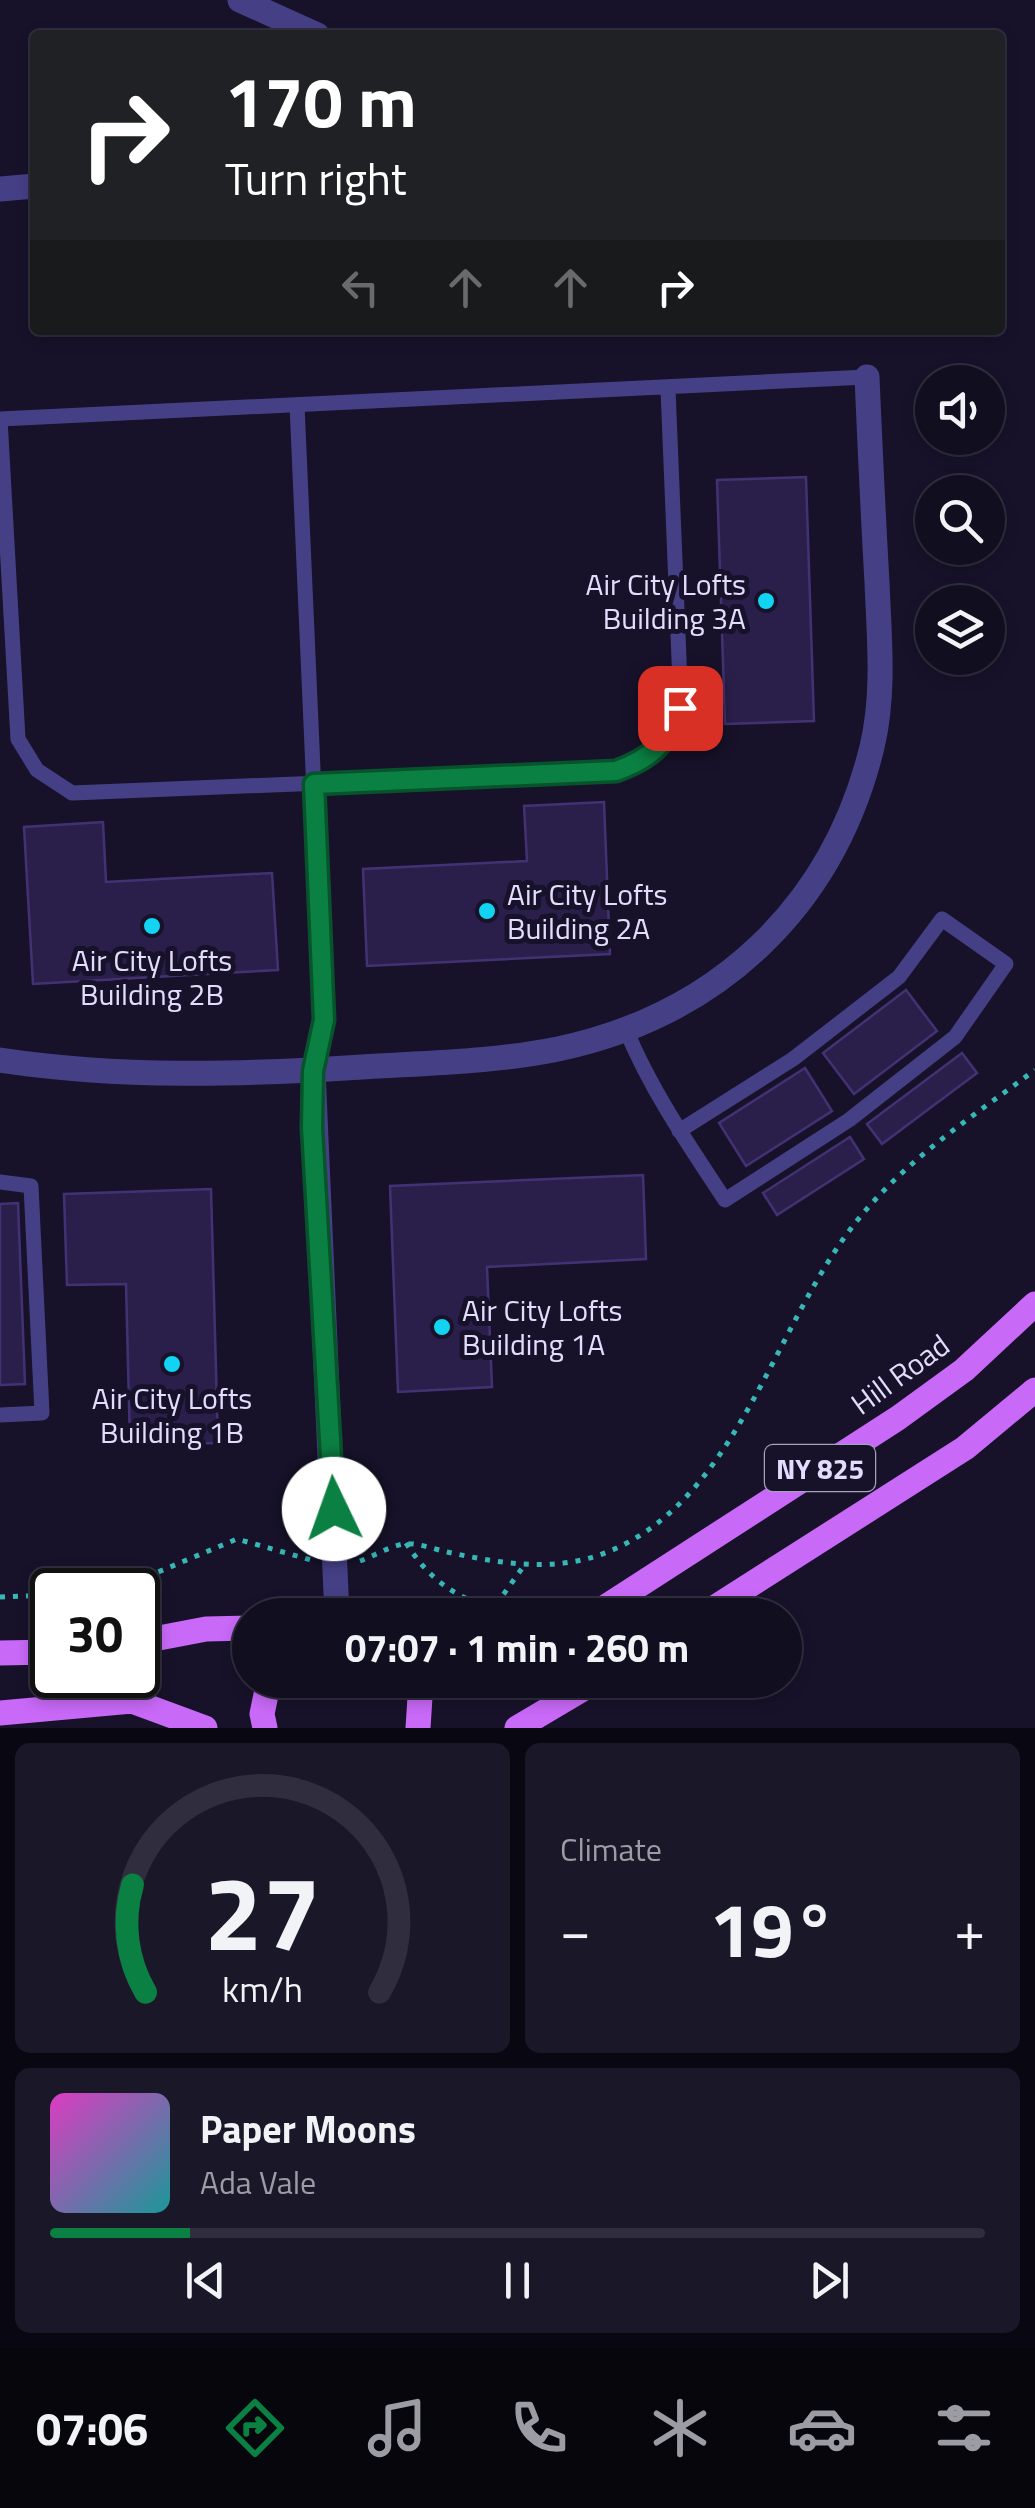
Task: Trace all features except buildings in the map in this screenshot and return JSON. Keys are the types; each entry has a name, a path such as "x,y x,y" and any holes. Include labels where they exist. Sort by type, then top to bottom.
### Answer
{"main road":[{"name":"Hill Road","path":"618,1598 898,1418 964,1370 1035,1304"},
{"name":"NY 825","path":"730,1598 965,1448 1035,1390"},
{"path":"160,1638 232,1628"},
{"path":"0,1653 30,1652"},
{"path":"266,1698 262,1714 266,1728"},
{"path":"418,1728 420,1698"},
{"path":"517,1728 568,1698"},
{"path":"0,1713 132,1701 205,1728"}],"street":[{"path":"240,0 307,30"},
{"path":"0,189 30,186"},
{"path":"0,1060 110,1071 313,1071 558,1049 626,1030 692,1000 762,948 810,888 854,807 873,744 881,672 867,378"},
{"path":"313,1071 337,1598"}],"lane":[{"path":"668,388 680,708 668,739 647,760 616,771 72,793 37,770 18,739 0,419 867,378"},
{"path":"297,406 324,1020 313,1071"},
{"path":"626,1030 650,1086 679,1130 726,1200 849,1120 956,1036 1006,964 942,919 899,977 793,1060 679,1130"},
{"path":"0,1182 31,1186 42,1413 0,1415"}],"path":[{"path":"160,1571 237,1539 336,1567 406,1543 523,1567 557,1566 622,1546 685,1501 711,1468 823,1268 855,1223 925,1152 1035,1070"},
{"path":"406,1543 440,1584 459,1598 493,1609 523,1567"},
{"path":"0,1597 30,1596"}],"place":[{"name":"Air City Lofts Building 3A","path":"766,601"},
{"name":"Air City Lofts Building 2A","path":"487,911"},
{"name":"Air City Lofts Building 2B","path":"152,926"},
{"name":"Air City Lofts Building 1A","path":"442,1327"},
{"name":"Air City Lofts Building 1B","path":"172,1364"}],"route":[{"path":"334,1509 312,1128 313,1071 324,1020 314,784 616,771 647,760 668,739 680,708"}]}
